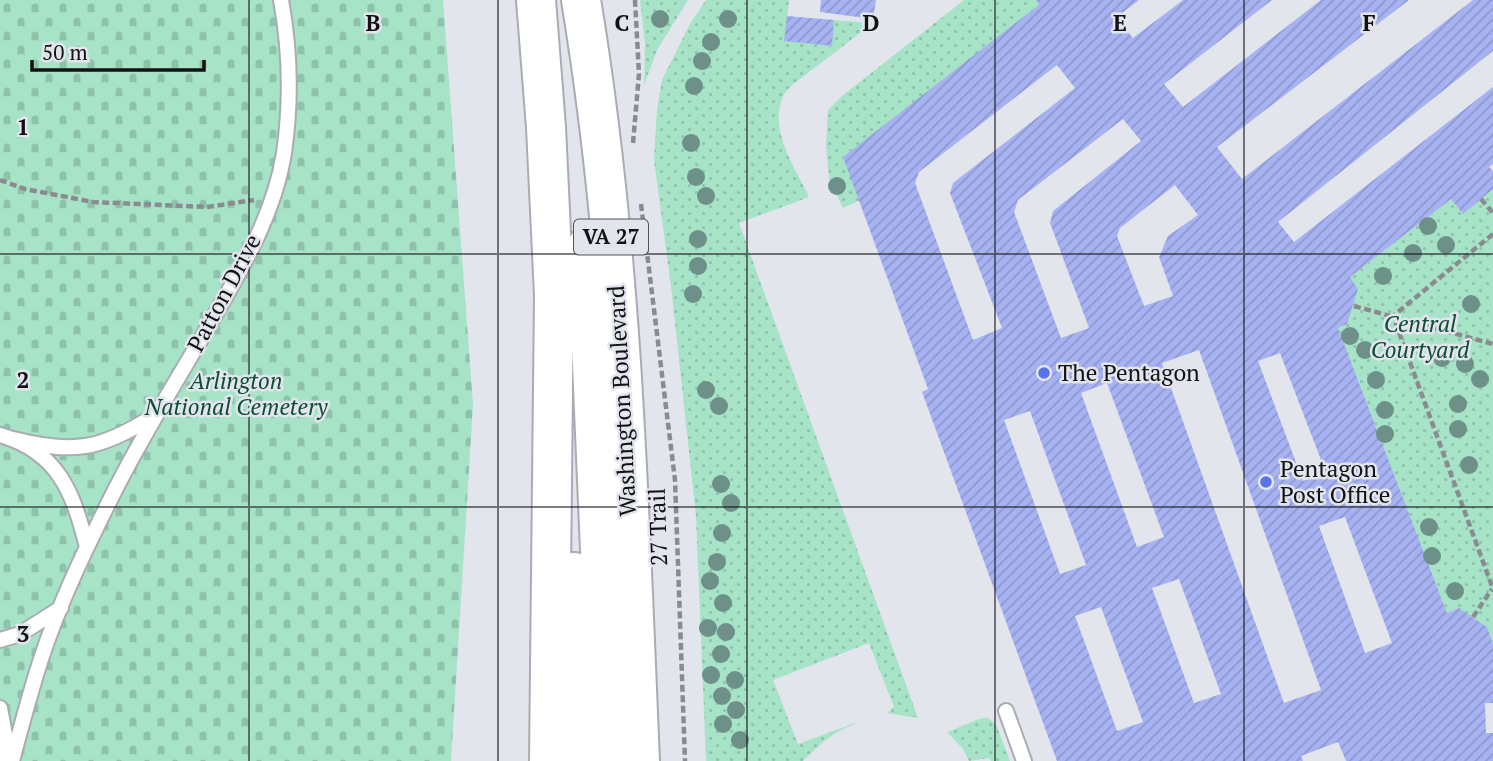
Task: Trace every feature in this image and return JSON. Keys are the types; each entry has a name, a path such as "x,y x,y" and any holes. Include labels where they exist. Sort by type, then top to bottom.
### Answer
{"highway":[{"name":"VA 27","path":"536,0 547,141 554,295 549,761"},
{"path":"572,0 573,67 584,188 595,390 609,761"},
{"name":"Washington Boulevard","path":"581,0 592,63 619,314 641,751"},
{"path":"554,295 570,427 581,761"}],"lane":[{"name":"Patton Drive","path":"12,761 42,657 110,498 231,288 250,251 272,197 283,155 288,112 281,0"},
{"path":"7,437 56,448 97,444 122,436 156,415"},
{"path":"7,437 32,448 62,477 72,494 88,547"},
{"path":"0,640 20,634 61,608"},
{"path":"0,708 6,740 6,761"},
{"path":"1006,711 1024,761"}],"path":[{"path":"635,0 639,74 633,143 635,157"},
{"path":"0,180 26,189 93,202 207,207 272,197"},
{"name":"27 Trail","path":"640,197 674,480 685,761"},
{"path":"1481,198 1493,213"},
{"path":"1392,316 1493,234"},
{"path":"1354,306 1493,344"},
{"path":"1392,316 1493,589 1473,617"}],"green space":[{"name":"Arlington National Cemetery","path":"0,0 443,0 473,405 451,761 0,761"},
{"path":"640,0 688,0 657,50 644,85 645,44"},
{"path":"706,0 789,0 785,41 831,46 834,20 873,23 791,86 783,97 779,111 781,137 809,197 739,223 918,718 887,713 894,707 869,643 773,680 798,744 863,720 830,737 803,761 706,761 696,516 671,286 654,160 662,80 690,24"},
{"path":"964,0 1036,0 1040,4 860,200 843,208 829,179 826,145 828,110"},
{"name":"Central Courtyard","path":"1493,189 1492,644 1487,627 1459,608 1447,613 1338,328 1347,324 1358,289 1350,277 1451,199 1463,213"},
{"path":"988,718 996,724 1010,761 991,761 989,758 969,761 963,749 947,732"}],"building":[{"path":"821,0 876,0 873,19 820,12"},
{"name":"The Pentagon","path":"1036,0 1139,0 1116,18 1133,38 1183,0 1272,0 1164,84 1183,107 1321,0 1409,0 1217,147 1242,179 1473,0 1493,0 1493,51 1278,222 1294,242 1493,87 1493,164 1489,167 1493,171 1493,189 1463,214 1451,199 1350,277 1358,289 1347,324 1338,328 1447,613 1459,608 1487,627 1493,644 1493,703 1485,703 1486,733 1493,733 1493,761 1346,761 1338,742 1301,756 1303,761 1057,761 922,392 928,389 843,157 1040,4","holes":["1057,65 1075,88 953,183 950,193 1002,328 973,340 915,183 919,172","1123,119 1141,141 1053,211 1050,223 1089,328 1061,338 1014,212 1018,200","1175,185 1198,215 1168,236 1159,257 1173,296 1144,306 1117,236 1120,228","1199,350 1321,690 1284,703 1162,363","1280,353 1326,473 1303,481 1258,361","1107,383 1164,537 1137,547 1081,393","1030,411 1086,565 1060,574 1004,420","1345,517 1392,643 1365,653 1319,526","1179,579 1221,694 1194,703 1152,588","1101,607 1143,722 1117,731 1075,616"]},
{"path":"787,16 834,20 832,46 784,41"}],"place":[{"name":"The Pentagon","path":"1044,373"},
{"name":"Pentagon Post Office","path":"1266,482"}]}
